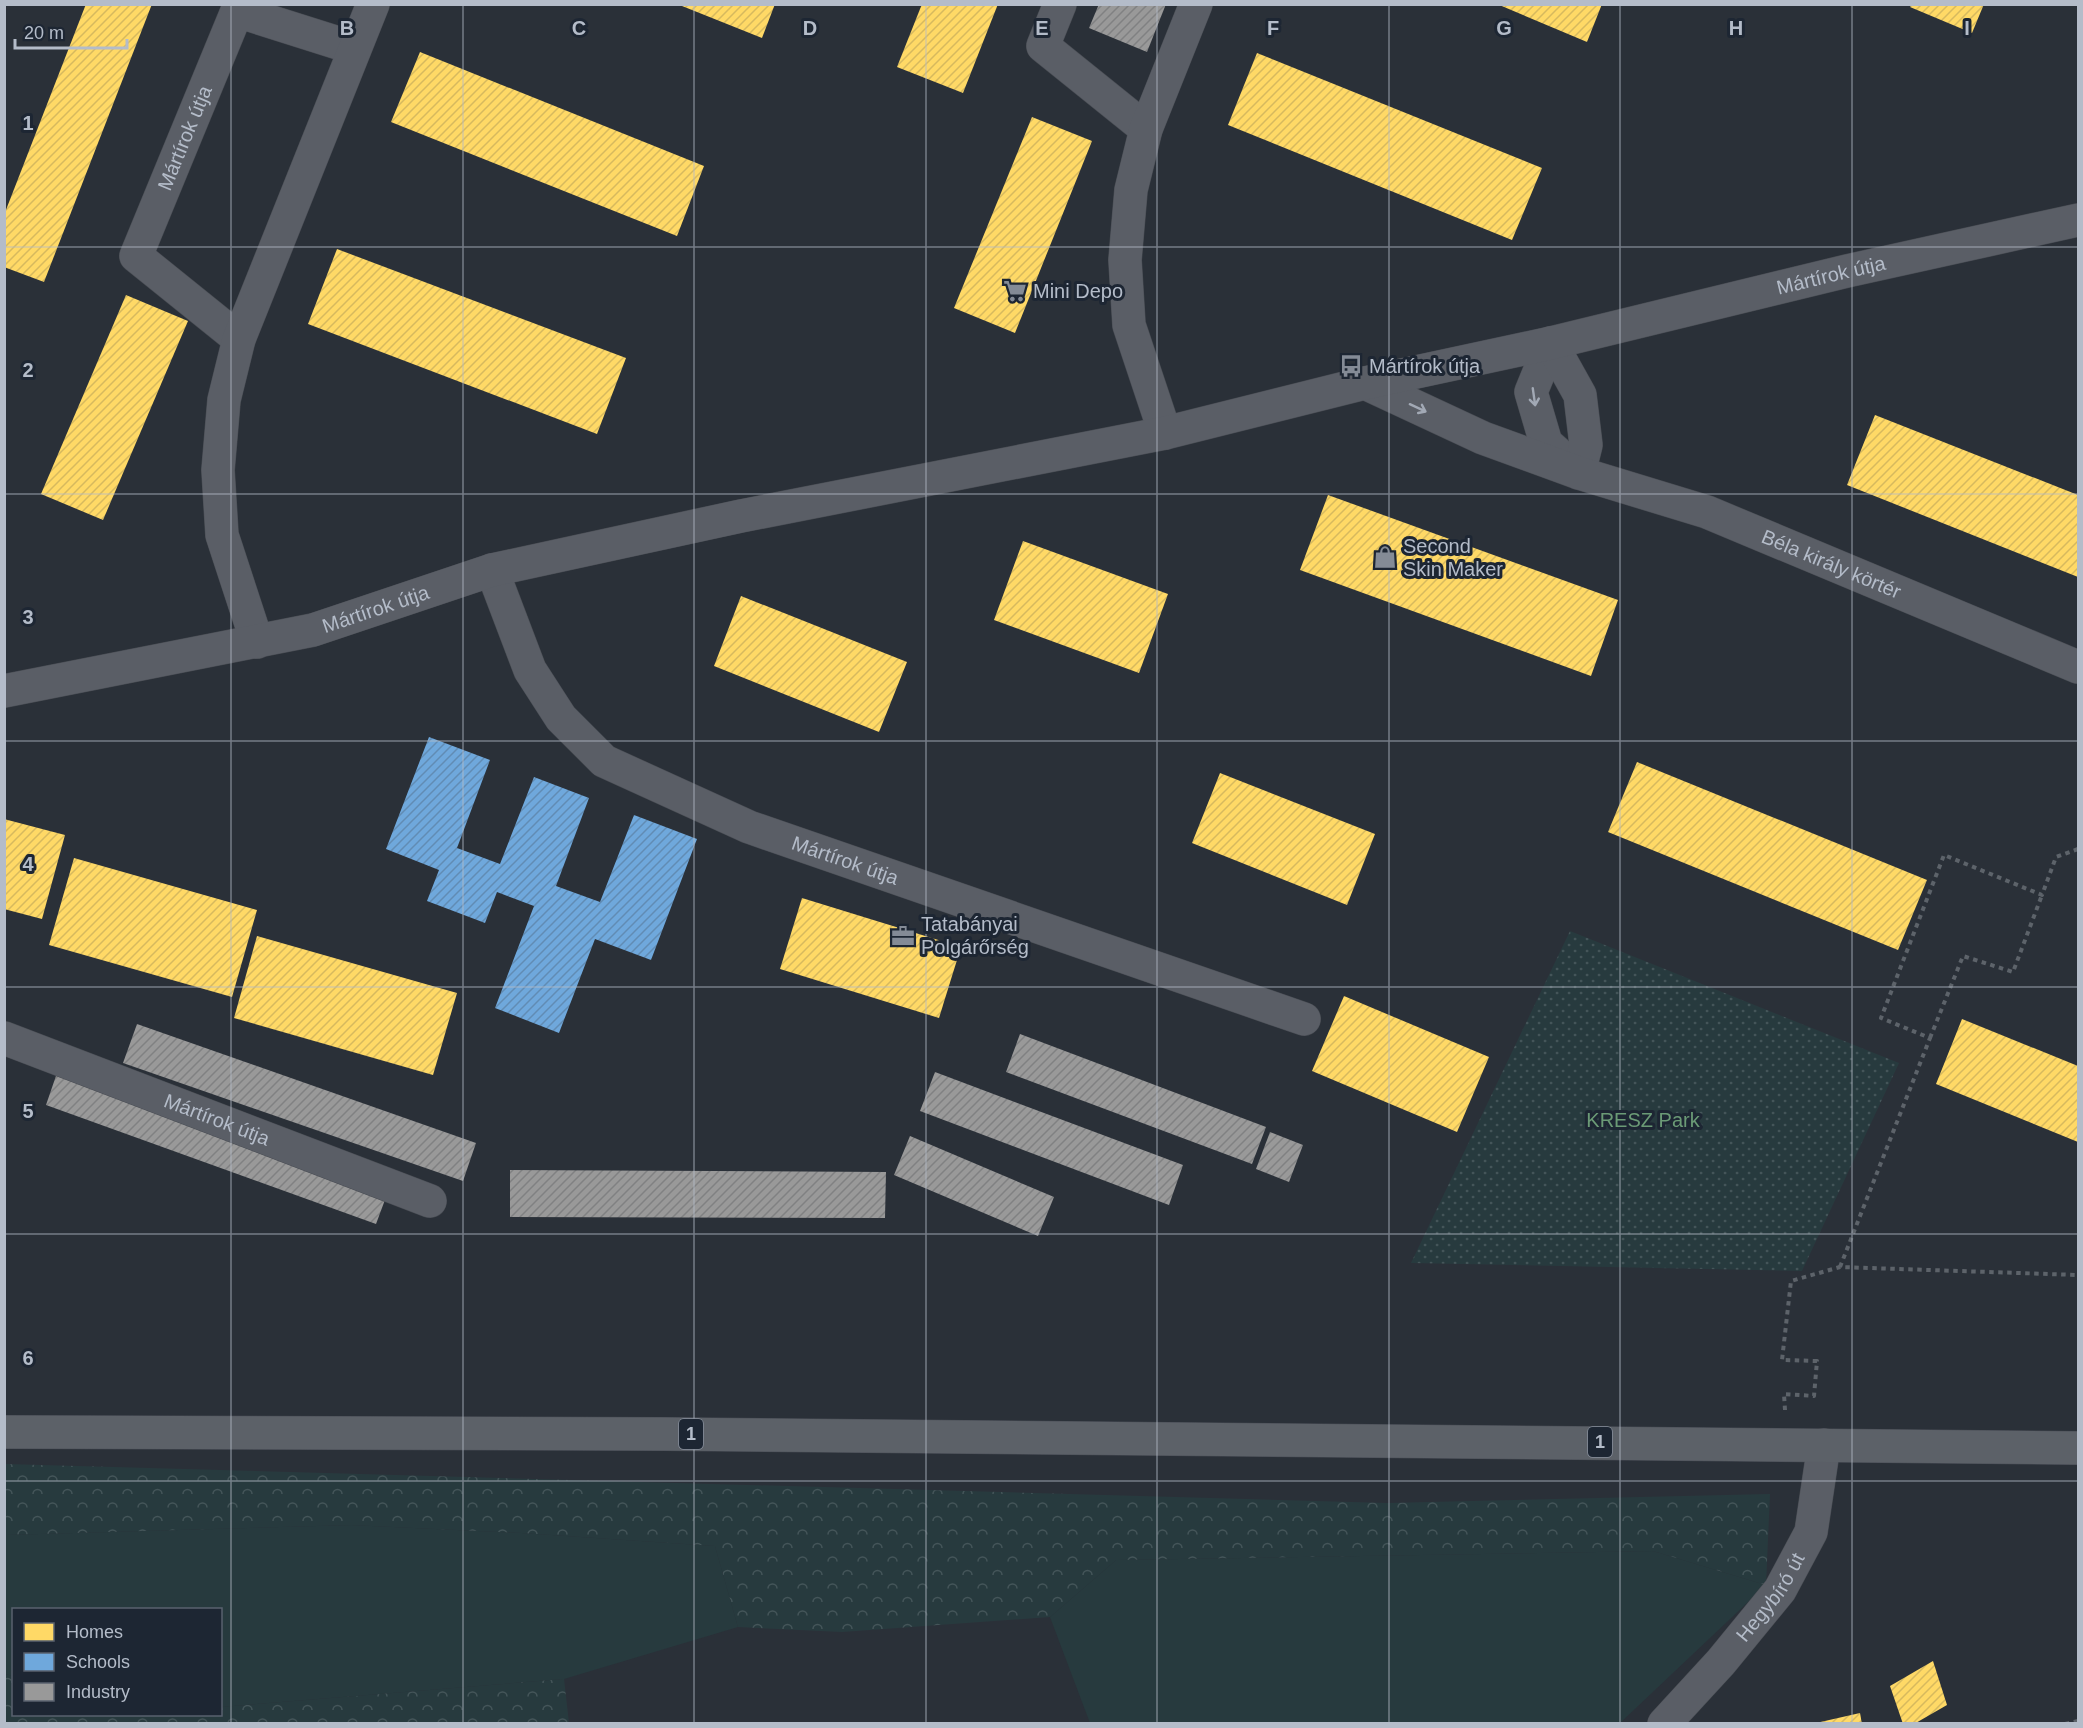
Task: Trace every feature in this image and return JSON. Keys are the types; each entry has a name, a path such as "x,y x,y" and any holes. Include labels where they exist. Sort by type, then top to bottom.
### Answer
{"main road":[{"name":"1","path":"4,1432 686,1434 2079,1448"}],"street":[{"path":"257,642 222,535 218,470 224,400 239,339 373,4"},
{"path":"1060,4 1043,46 1146,129"},
{"path":"1165,433 1129,325 1125,271 1131,190 1146,129 1196,4"},
{"name":"Mártírok útja","path":"239,339 136,256 237,11 354,48"},
{"name":"Mártírok útja","path":"4,691 312,630 492,570 741,516 1165,433 1365,383 1551,343 1859,268 2079,220"},
{"path":"1551,343 1580,395 1586,445 1579,472"},
{"name":"Béla király körtér","path":"1551,343 1531,392 1546,443 1579,472"},
{"name":"Béla király körtér","path":"1365,383 1483,438 1579,472 1707,512 2079,667"},
{"name":"Mártírok útja","path":"492,570 530,670 561,718 604,761 749,827 1304,1019"},
{"name":"Mártírok útja","path":"4,1038 429,1201"},
{"name":"Hegybíró út","path":"1664,1724 1780,1590 1811,1532 1824,1445"}],"path":[{"path":"1840,1267 1964,956 2013,972 2056,856 2079,849"},
{"path":"1930,1038 1881,1018 1944,855 2042,895"},
{"path":"1786,1444 1784,1394 1814,1396 1817,1360 1782,1360 1791,1281 1840,1267 2079,1275"},
{"path":"2065,1724 2079,1721"}],"green space":[{"name":"KRESZ Park","path":"1570,931 1899,1063 1802,1271 1411,1263"},
{"path":"5,1464 1387,1503 1770,1494 1766,1585 1653,1551 1116,1560 1050,1617 842,1632 738,1627 715,1546 522,1533 351,1525 5,1535"},
{"path":"351,1525 522,1533 715,1546 738,1627 564,1679 222,1707 222,1608 12,1608 12,1676 5,1674 4,1535"},
{"path":"1653,1551 1766,1585 1619,1724 1090,1723 1050,1617 1116,1560"},
{"path":"4,1674 12,1676 12,1716 222,1716 222,1707 564,1679 569,1723 5,1723"}],"building: Homes":[{"path":"86,4 152,4 44,282 4,267 4,215"},
{"path":"677,4 775,4 762,38"},
{"path":"922,4 998,4 963,93 897,67"},
{"path":"1497,4 1602,4 1587,42"},
{"path":"1912,4 1984,4 1972,33 1910,7"},
{"path":"420,52 704,166 677,236 391,122"},
{"path":"1257,53 1542,168 1512,240 1228,125"},
{"path":"1032,117 1092,141 1015,333 954,308"},
{"path":"337,249 626,358 597,434 308,324"},
{"path":"126,295 188,321 103,520 41,494"},
{"path":"1875,415 2078,495 2078,577 1847,485"},
{"path":"1328,495 1618,600 1591,676 1300,570"},
{"path":"1023,541 1168,594 1139,673 994,620"},
{"path":"741,596 907,662 879,732 714,666"},
{"path":"1637,762 1927,880 1898,950 1608,832"},
{"path":"1220,773 1375,834 1347,905 1192,843"},
{"path":"4,819 65,835 42,919 4,909"},
{"path":"74,858 257,910 232,997 49,945"},
{"path":"802,898 961,947 939,1018 780,969"},
{"path":"257,936 457,993 433,1075 234,1018"},
{"path":"1344,996 1489,1057 1457,1132 1312,1071"},
{"path":"1962,1019 2078,1066 2078,1142 1936,1084"},
{"path":"1933,1661 1947,1705 1914,1724 1903,1724 1890,1686"},
{"path":"1860,1713 1862,1724 1816,1724 1816,1723"}],"building: Schools":[{"path":"429,737 490,760 457,848 500,864 534,777 589,798 556,886 600,902 634,815 697,839 651,960 595,939 559,1033 495,1008 534,906 497,892 485,923 427,901 439,870 386,849"}],"building: Industry":[{"path":"1099,4 1166,4 1147,52 1089,28"},
{"path":"137,1024 476,1143 463,1181 123,1063"},
{"path":"1020,1034 1266,1127 1252,1164 1006,1072"},
{"path":"58,1070 389,1189 376,1224 46,1105"},
{"path":"935,1072 1183,1165 1169,1205 920,1111"},
{"path":"1270,1132 1303,1145 1289,1182 1256,1169"},
{"path":"910,1136 1054,1197 1038,1236 894,1175"},
{"path":"510,1170 886,1172 885,1218 510,1217"}],"place":[{"name":"Mini Depo","path":"1015,291"},
{"name":"Mártírok útja","path":"1351,366"},
{"name":"Second Skin Maker","path":"1385,557"},
{"name":"Tatabányai Polgárőrség","path":"903,936"}]}
